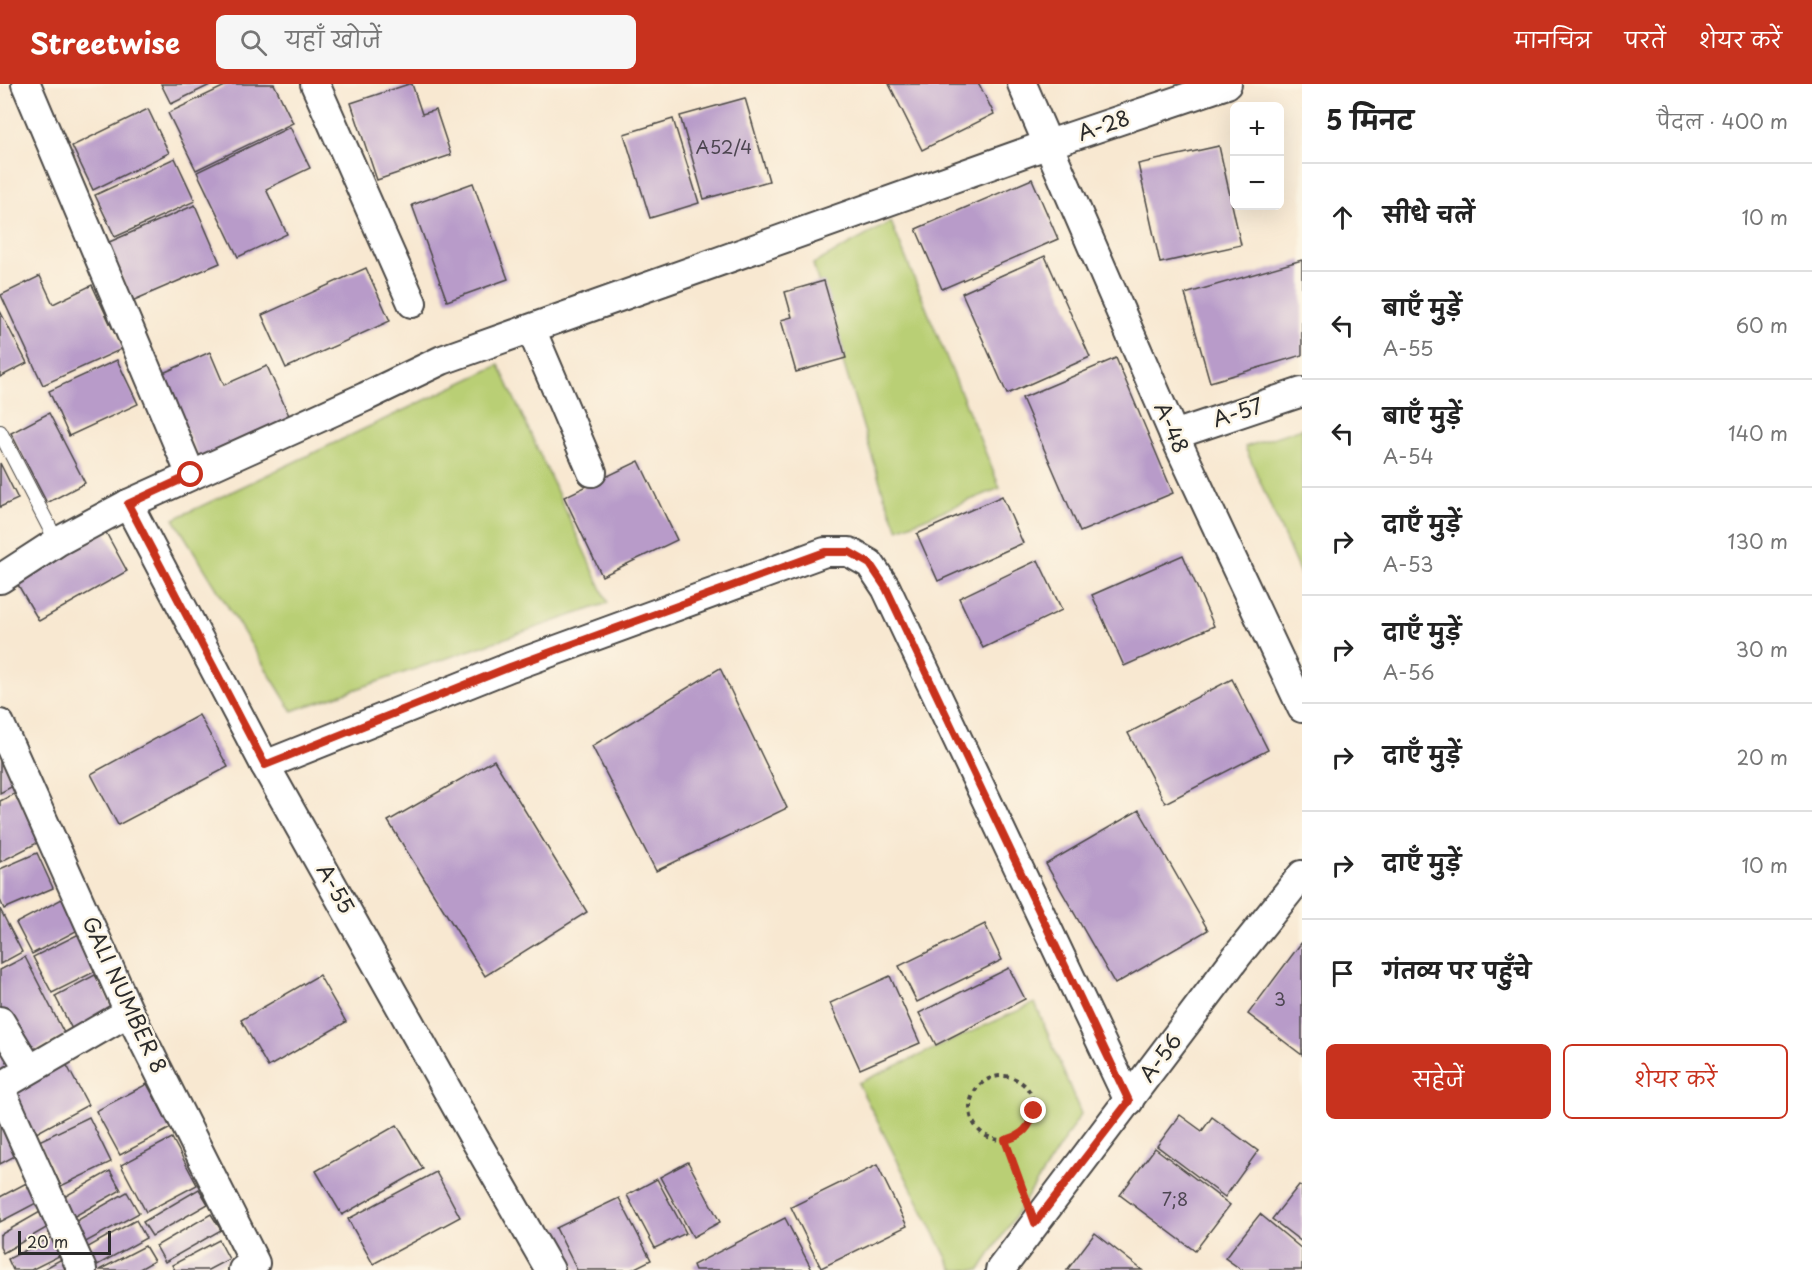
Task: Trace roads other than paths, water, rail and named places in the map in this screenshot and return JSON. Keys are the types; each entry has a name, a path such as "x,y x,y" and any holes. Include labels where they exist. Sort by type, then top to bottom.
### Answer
{"street":[{"path":"26,84 191,475"},
{"path":"315,84 412,303"},
{"name":"A-48","path":"1022,84 1174,435 1302,708"},
{"name":"A-28","path":"0,579 57,542 128,504 365,398 442,360 1049,144 1227,84"},
{"path":"531,329 592,472"},
{"name":"A-57","path":"1174,435 1302,392"},
{"name":"A-55","path":"128,504 265,765 550,1270"},
{"path":"265,765 510,667 813,556 825,552 849,552 870,564 886,588 1129,1101"},
{"name":"GALI NUMBER 8","path":"0,724 129,1012 249,1266"},
{"name":"A-56","path":"1000,1270 1237,956 1302,875"},
{"path":"82,1270 0,1088 129,1012"},
{"path":"0,1021 29,1069"}],"lane":[{"path":"0,432 57,542"}]}
